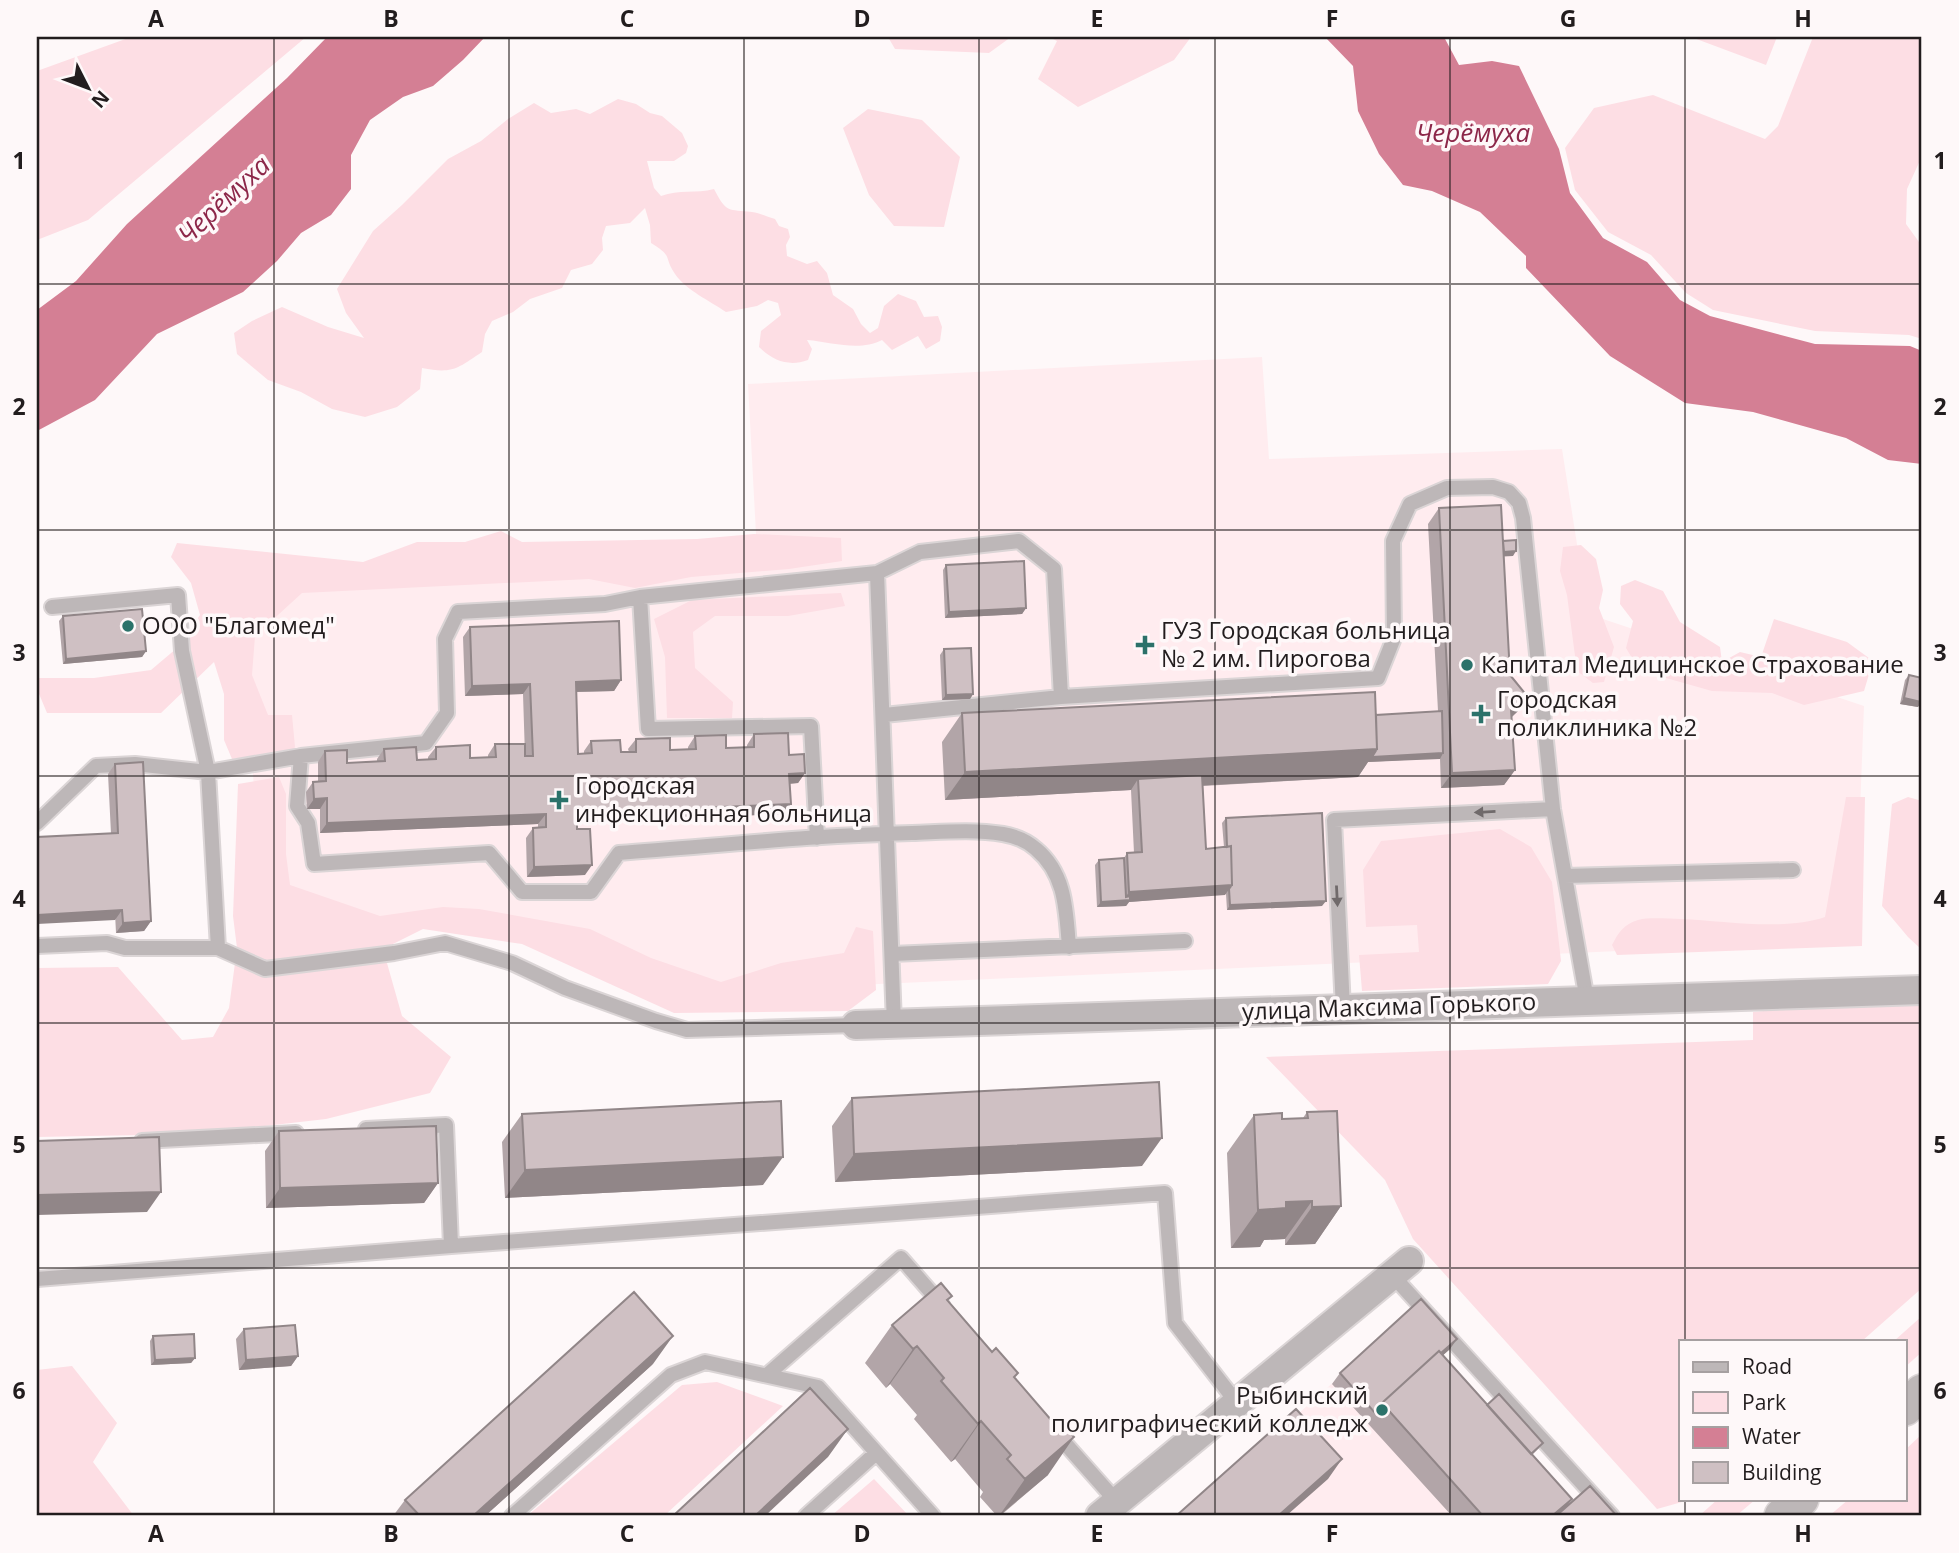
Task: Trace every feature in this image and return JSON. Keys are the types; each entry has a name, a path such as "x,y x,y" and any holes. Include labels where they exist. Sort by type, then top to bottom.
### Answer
{"street":[{"name":"улица Максима Горького","path":"856,1025 1922,990"},
{"path":"1108,1509 1401,1269"},
{"path":"1906,1407 1922,1392"},
{"path":"1782,1516 1800,1500"}],"lane":[{"path":"884,715 1062,697 1378,678 1394,638 1393,541 1410,504 1447,488 1493,487 1508,492 1519,503 1523,518 1553,809 1587,1000"},
{"path":"37,823 96,766 135,764 208,772 301,756 426,743 447,713 445,639 458,612 605,604 640,597 877,573 920,552 1019,541 1054,569 1062,697"},
{"path":"877,573 894,1024"},
{"path":"52,607 178,595 182,651 208,772 218,948"},
{"path":"640,597 648,729 811,726 817,838"},
{"path":"301,756 297,806 308,823 314,864 489,853 522,892 591,892 619,853 887,833 982,832 1021,839 1035,847 1047,859 1061,886 1069,947"},
{"path":"1343,1009 1334,820 1553,809"},
{"path":"1565,876 1793,870"},
{"path":"892,954 1185,942"},
{"path":"37,946 107,943 125,948 218,948 265,969 394,953 445,943 512,963 565,988 687,1030 856,1025"},
{"path":"350,1130 446,1125 451,1246"},
{"path":"132,1142 310,1132"},
{"path":"37,1279 1165,1193 1175,1323 1237,1404"},
{"path":"767,1375 901,1258 955,1319"},
{"path":"1401,1269 1612,1516"},
{"path":"512,1516 671,1375 705,1362 818,1387 933,1516"},
{"path":"1045,1421 1108,1509"},
{"path":"806,1516 876,1453"}],"shaded area":[{"path":"1262,357 1269,459 1562,449 1588,614 1864,706 1855,943 1795,943 657,994 518,928 261,920 242,571 757,553 748,384"},
{"name":"Рыбинский полиграфический колледж","path":"1414,1310 1450,1349 1426,1371 1471,1421 1495,1399 1539,1448 1515,1471 1556,1516 1184,1516"}],"green space":[{"path":"131,37 306,37 88,220 37,240 37,71"},
{"path":"888,37 1011,37 989,53 895,49"},
{"path":"1049,37 1191,37 1174,60 1078,107 1038,79 1057,41"},
{"path":"1691,37 1777,37 1766,65"},
{"path":"1813,37 1922,37 1922,156 1907,189 1906,224 1922,251 1922,339 1909,335 1815,331 1713,310 1686,293 1651,255 1608,232 1575,190 1565,148 1594,108 1653,95 1765,139 1778,126"},
{"path":"618,99 662,116 682,133 688,146 686,153 674,161 647,161 654,188 661,196 714,189 729,209 775,219 779,226 788,229 790,237 786,245 787,256 807,264 817,261 827,273 833,295 853,309 861,324 870,333 878,328 884,306 898,294 916,301 924,317 938,316 942,327 940,341 926,349 918,336 892,350 882,340 855,346 807,340 812,349 808,360 788,363 776,359 759,347 761,331 781,315 778,303 768,300 757,306 726,312 692,290 675,274 666,254 651,243 645,208 630,223 606,226 602,238 603,250 592,264 571,270 562,288 530,299 513,312 492,321 485,334 482,352 454,369 422,368 420,389 397,407 365,417 332,409 301,392 268,380 237,354 234,333 282,307 328,327 364,338 346,313 337,289 373,231 448,159 481,141 508,119 534,103 551,113 576,109 590,114"},
{"path":"868,109 922,120 960,157 944,227 894,226 869,195 843,128"},
{"path":"501,531 522,542 697,539 754,534 841,538 842,561 789,569 691,577 635,588 589,579 302,593 255,636 252,675 268,715 292,715 295,747 292,752 232,759 224,740 224,694 214,662 161,713 47,713 37,689 37,678 94,678 151,670 177,648 200,615 191,583 171,557 177,543 363,562 417,542 465,542"},
{"path":"1581,545 1596,559 1603,590 1599,608 1614,647 1604,682 1593,683 1577,671 1567,595 1560,571 1563,547"},
{"path":"1635,580 1663,591 1680,622 1720,647 1722,662 1740,652 1761,657 1774,619 1847,642 1873,661 1864,691 1804,705 1772,693 1712,691 1666,678 1632,658 1626,648 1633,621 1620,604 1621,586"},
{"path":"841,593 845,606 788,616 715,616 693,632 695,668 733,702 732,718 667,718 665,657 654,619 692,600"},
{"path":"279,777 286,794 286,854 290,885 380,916 443,907 479,909 590,929 651,958 721,982 781,963 844,953 856,927 873,931 876,990 848,1011 674,1013 522,944 423,929 383,949 402,1016 451,1057 430,1093 326,1119 195,1134 37,1137 37,968 118,967 182,1040 213,1037 229,1008 237,948 233,916 238,784"},
{"path":"1846,797 1865,797 1862,946 1617,955 1612,945 1619,933 1629,924 1643,919 1792,924 1825,917"},
{"path":"1908,797 1922,801 1922,950 1882,906 1892,804"},
{"path":"1500,829 1531,847 1552,882 1561,961 1548,984 1362,991 1359,955 1419,952 1417,925 1366,927 1363,870 1381,841"},
{"path":"1922,1003 1922,1288 1863,1340 1679,1340 1679,1500 1684,1500 1657,1509 1413,1239 1385,1180 1266,1057 1753,1040 1753,1012"},
{"path":"1922,1316 1922,1352 1906,1366 1906,1340 1895,1340"},
{"path":"72,1366 117,1423 93,1462 134,1516 37,1516 37,1370"},
{"path":"717,1382 783,1406 664,1516 527,1516 682,1385"},
{"path":"1922,1434 1922,1516 1829,1516 1848,1500 1906,1500 1906,1449"},
{"path":"874,1479 909,1516 831,1516"},
{"path":"1717,1500 1755,1500 1736,1516 1699,1516"}],"water":[{"name":"Черёмуха","path":"327,37 485,37 433,86 403,97 370,120 351,155 351,189 331,215 301,233 277,261 243,292 157,334 95,400 37,431 37,310 76,281 127,224 287,78"},
{"name":"Черёмуха","path":"1325,37 1444,37 1459,65 1492,61 1519,66 1559,149 1570,193 1603,238 1647,262 1680,300 1710,316 1815,344 1910,346 1922,351 1922,464 1888,460 1846,438 1753,412 1685,403 1610,356 1526,268 1526,256 1480,212 1432,191 1403,185 1379,154 1358,111 1353,66"}],"building":[{"path":"1501,505 1510,675 1528,697 1511,710 1515,770 1452,773 1439,508"},
{"path":"1516,540 1516,551 1504,552 1503,541"},
{"path":"1024,561 1026,608 949,612 946,565"},
{"path":"142,609 146,651 66,659 63,616"},
{"path":"619,621 621,680 576,682 578,754 592,753 591,741 620,740 621,752 636,752 636,739 670,738 670,750 696,749 695,736 726,735 726,748 754,747 754,734 788,733 789,755 804,754 805,773 789,774 791,804 577,813 577,829 590,829 592,865 534,867 533,828 546,827 546,814 327,823 327,798 314,799 313,782 326,781 325,751 347,750 347,763 385,761 384,749 416,747 417,760 436,759 436,747 470,745 470,758 496,757 495,744 525,744 525,756 533,756 530,684 472,686 470,627"},
{"path":"971,648 973,694 946,695 944,649"},
{"path":"1909,675 1922,678 1921,702 1904,698"},
{"path":"1375,692 1377,749 965,772 962,713"},
{"path":"1442,711 1443,753 1372,757 1377,749 1376,715"},
{"path":"143,762 151,921 123,923 122,910 37,915 37,837 118,833 115,764"},
{"path":"1202,775 1206,849 1231,846 1232,885 1129,892 1127,853 1142,852 1138,779"},
{"path":"1322,813 1326,901 1230,905 1231,846 1227,847 1226,818"},
{"path":"1124,858 1126,897 1130,896 1130,900 1101,902 1099,860"},
{"path":"1159,1082 1162,1138 854,1154 852,1098"},
{"path":"781,1101 783,1157 525,1170 522,1114"},
{"path":"1337,1111 1341,1206 1312,1207 1312,1201 1286,1202 1286,1208 1258,1210 1254,1115 1282,1113 1282,1119 1308,1118 1307,1112"},
{"path":"436,1126 438,1183 280,1188 279,1131"},
{"path":"159,1137 161,1192 37,1195 37,1141"},
{"path":"941,1283 952,1296 947,1300 992,1352 996,1348 1018,1373 1014,1377 1058,1428 1063,1424 1074,1437 1025,1479 1007,1459 1011,1455 981,1421 978,1424 941,1381 944,1378 917,1346 913,1349 892,1325"},
{"path":"634,1292 673,1336 473,1516 420,1516 405,1500"},
{"path":"1421,1299 1457,1339 1441,1353 1439,1351 1382,1403 1375,1413 1340,1373"},
{"path":"295,1325 298,1356 246,1360 244,1329"},
{"path":"194,1334 195,1358 155,1360 153,1336"},
{"path":"1439,1351 1572,1499 1552,1516 1483,1516 1382,1403"},
{"path":"810,1388 848,1429 755,1516 673,1516"},
{"path":"1499,1394 1543,1443 1531,1454 1487,1405"},
{"path":"1296,1409 1342,1459 1278,1516 1176,1516"},
{"path":"1590,1486 1617,1516 1556,1516"}],"place":[{"name":"ООО \"Благомед\"","path":"128,626"},
{"name":"ГУЗ Городская больница № 2 им. Пирогова","path":"1145,645"},
{"name":"Капитал Медицинское Страхование","path":"1467,665"},
{"name":"Городская поликлиника №2","path":"1481,714"},
{"name":"Городская инфекционная больница","path":"559,800"},
{"name":"Рыбинский полиграфический колледж","path":"1382,1410"}]}
